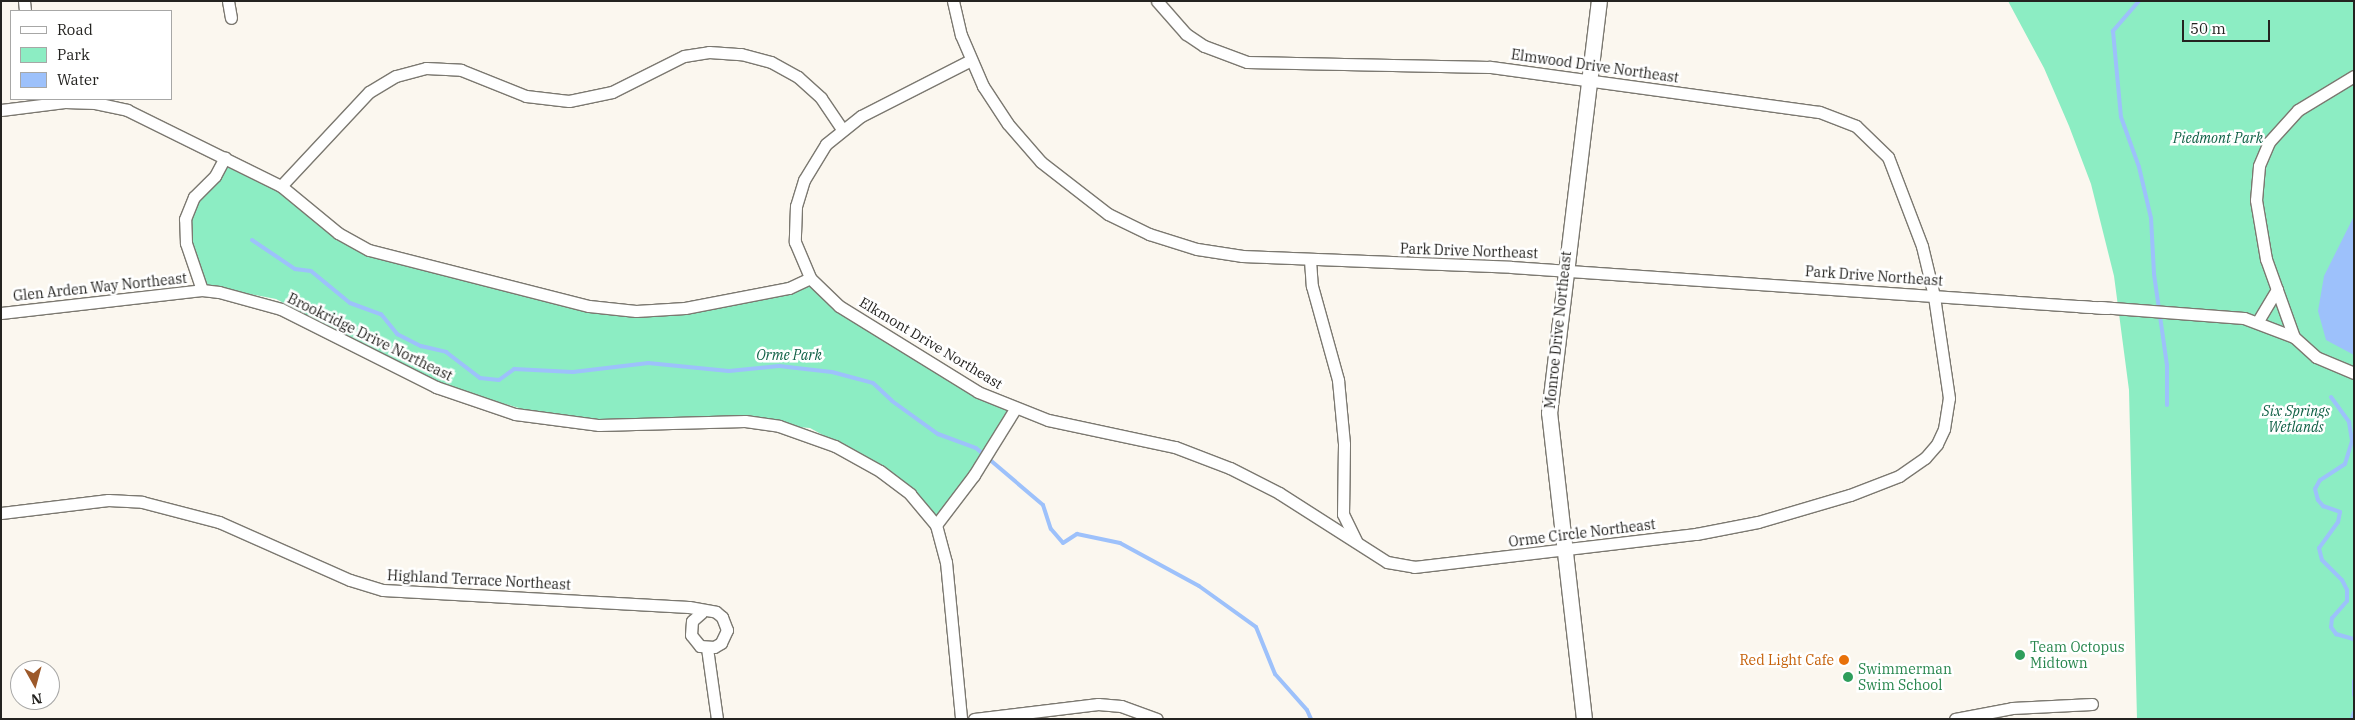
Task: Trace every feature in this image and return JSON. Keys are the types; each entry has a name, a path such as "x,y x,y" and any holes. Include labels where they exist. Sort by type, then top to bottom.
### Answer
{"main road":[{"name":"Monroe Drive Northeast","path":"1584,719 1548,413 1564,271 1599,1"}],"street":[{"path":"228,1 231,18"},
{"name":"Park Drive Northeast","path":"952,1 971,60 995,105 1025,146 1062,181 1108,214 1149,234 1197,249 1242,256 1564,271 2227,317 2258,321 2294,337"},
{"name":"Elmwood Drive Northeast","path":"1157,1 1176,24 1204,46 1246,62 1489,67 1819,112 1856,126 1879,146 1896,173 1922,246 1934,296"},
{"path":"281,186 369,92 396,76 426,68 461,70 526,96 570,101 612,92 684,56 709,52 741,54 771,62 798,77 820,98 842,129"},
{"name":"Elkmont Drive Northeast","path":"971,60 842,129 814,161 796,206 795,242 810,278 839,306 978,392 1016,409 1048,420 1175,447 1230,468 1280,493 1360,546"},
{"path":"2354,76 2298,110 2264,151 2257,182 2257,213 2264,251 2294,337 2316,357 2354,373"},
{"path":"1,110 64,100 95,103 127,110 281,186 338,233 369,250 589,306 636,311 685,308 789,288 810,278"},
{"path":"202,290 186,244 185,220 194,197 215,176 225,157"},
{"path":"1310,260 1312,286 1338,380 1344,444 1343,514 1360,546"},
{"path":"2258,321 2277,289"},
{"name":"Glen Arden Way Northeast","path":"1,313 202,290"},
{"name":"Brookridge Drive Northeast","path":"202,290 243,297 281,309 436,387 515,414 599,425 745,421 801,432 836,446 880,471 910,494 936,525 946,562 961,719"},
{"name":"Orme Circle Northeast","path":"1360,546 1387,562 1414,567 1564,551 1758,522 1850,495 1914,468 1937,444 1948,412 1947,373 1934,296"},
{"path":"936,525 974,475 1016,409"},
{"name":"Highland Terrace Northeast","path":"1,513 108,500 142,502 219,522 350,580 382,590 689,607 702,612 716,612 722,617 727,630 721,643 707,648"},
{"path":"702,612 692,621 691,635 694,642 707,648 716,719"},
{"path":"974,719 1098,704 1121,706 1157,719"},
{"path":"1954,719 2012,708 2092,704"}],"green space":[{"name":"Piedmont Park","path":"2008,1 2354,1 2354,719 2137,719 2129,390 2114,276 2091,184 2069,126 2044,68"},
{"name":"Orme Park","path":"232,155 294,195 340,239 477,279 612,306 706,303 799,279 1014,406 936,522 894,474 810,428 706,419 556,419 441,385 276,299 208,286 192,253 189,204"}],"water":[{"path":"2354,216 2354,355 2326,340 2318,311 2324,276"}],"waterway":[{"path":"2139,1 2113,31 2121,117 2139,167 2151,218 2154,274 2167,365 2167,405"},
{"path":"252,240 295,269 311,271 350,303 381,314 397,334 421,346 446,352 480,378 499,380 514,369 573,372 648,363 729,371 779,366 832,372 873,383 892,401 938,434 976,448 1043,505 1051,529 1063,543 1077,534 1120,543 1199,586 1256,627 1275,674 1307,710 1311,719"},
{"path":"2331,397 2349,422 2352,441 2345,464 2320,480 2315,489 2318,500 2323,506 2340,512 2338,522 2319,548 2322,560 2342,580 2347,590 2347,601 2332,618 2331,627 2336,634 2354,639"},
{"path":"2354,681 2354,695"},
{"path":"2352,719 2354,712"}],"place":[{"name":"Team Octopus Midtown","path":"2020,655"},
{"name":"Red Light Cafe","path":"1844,660"},
{"name":"Swimmerman Swim School","path":"1848,677"}],"park label":[{"name":"Six Springs Wetlands","path":"2296,420"}]}
